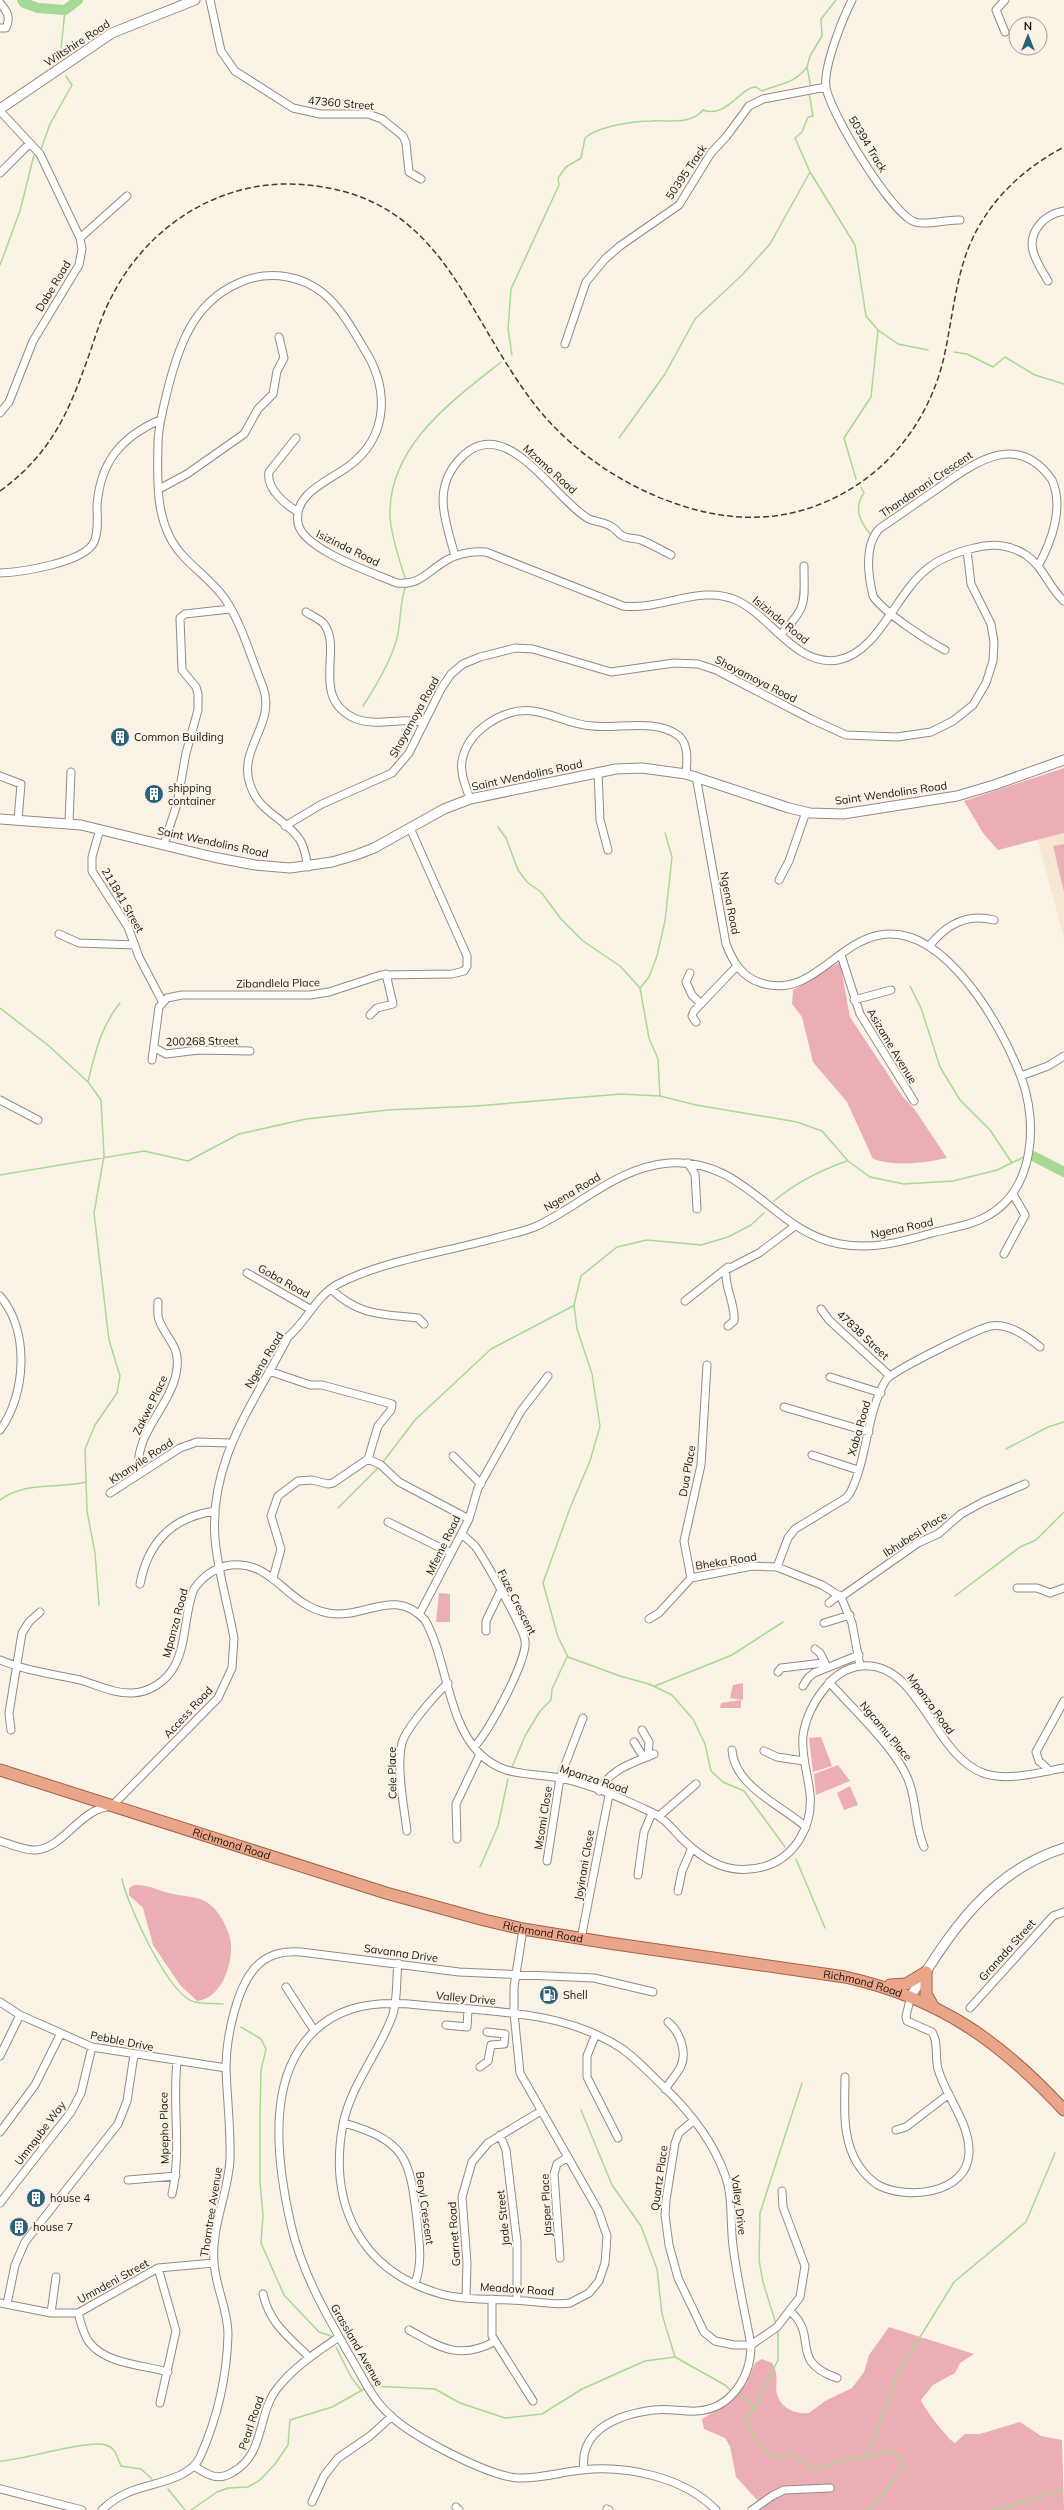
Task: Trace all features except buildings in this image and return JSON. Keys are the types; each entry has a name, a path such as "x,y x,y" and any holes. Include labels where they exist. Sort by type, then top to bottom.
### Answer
{"highway":[{"name":"Richmond Road","path":"0,1770 386,1894 523,1929 581,1939 815,1972 869,1982 911,1996 933,2006 980,2034 1008,2054 1032,2076 1064,2110"},
{"path":"869,1982 899,1986 912,1982 926,1972"},
{"path":"926,1972 926,1994 933,2006"}],"street":[{"name":"Wiltshire Road","path":"0,110 112,33 194,0"},
{"name":"47360 Street","path":"210,0 221,51 235,71 293,108 320,114 368,114 382,119 403,136 406,143 409,172 421,179"},
{"path":"826,87 836,39 852,0"},
{"path":"1005,0 996,10 1005,32"},
{"path":"0,3 7,11 9,19 6,28 0,28"},
{"name":"50394 Track","path":"826,87 851,141 888,197 905,217 916,223 960,220"},
{"name":"50395 Track","path":"565,344 586,282 592,274 620,246 679,205 711,153 726,137 749,106 763,99 826,87"},
{"name":"Dabe Road","path":"0,110 30,143 44,162 80,238 81,258 79,265 33,341 9,402 0,413"},
{"path":"0,173 30,143"},
{"path":"80,238 127,196"},
{"path":"1048,281 1034,256 1031,240 1035,231 1043,221 1052,215 1064,211"},
{"path":"296,438 269,472 268,478 272,489 298,512 305,497 350,466 364,452 373,439 382,411 381,383 374,364 335,306 311,285 290,277 273,275 254,278 232,285 216,295 200,314 181,342 160,420 158,437 159,488 163,523 171,540 183,556 218,590 230,609 267,700 264,721 248,766 248,778 257,801 299,839 308,867"},
{"path":"159,488 187,474 244,434 258,409 273,394 277,371 284,358 279,337"},
{"path":"0,573 40,568 88,550 96,537 100,484 111,458 132,435 160,420"},
{"name":"Mzamo Road","path":"455,556 442,509 444,485 449,473 463,456 475,448 492,445 505,447 520,456 590,519 613,527 622,536 640,540 671,555"},
{"name":"Thandanani Crescent","path":"945,650 933,644 877,602 872,592 868,553 872,536 879,529 964,470 988,457 1001,454 1024,457 1042,468 1054,483 1060,502 1059,521 1038,566"},
{"name":"Isizinda Road","path":"298,512 300,532 310,543 397,583 406,584 420,580 455,556 471,552 486,552 624,606 646,608 704,595 729,598 746,605 809,656 822,660 838,660 857,652 866,646 890,613 927,569 942,560 967,550 985,545 1005,546 1026,555 1038,566 1055,592 1064,601"},
{"name":"Shayamoya Road","path":"285,826 322,804 392,773 409,753 446,681 463,664 497,652 526,648 611,672 674,663 698,664 716,670 805,716 846,734 865,737 924,735 953,721 973,704 986,683 993,661 994,642 991,624 971,584 967,550"},
{"path":"781,634 799,616 802,608 804,566"},
{"path":"164,844 177,804 186,753 198,710 197,690 181,668 179,621 183,614 230,609"},
{"path":"306,612 318,619 327,628 329,640 330,682 336,701 341,708 355,718 367,722 414,721 424,723"},
{"path":"470,799 462,769 464,754 485,726 496,718 513,712 534,711 580,725 662,727 680,737 684,744 686,774"},
{"name":"Saint Wendolins Road","path":"0,819 69,823 255,865 290,868 308,867 356,855 374,848 444,809 470,799 598,772 642,768 686,774 806,812 828,814 854,813 957,796 994,785 1064,760"},
{"path":"69,823 71,772"},
{"path":"598,772 600,820 608,850"},
{"path":"0,776 21,784 18,820"},
{"name":"Ngena Road","path":"219,1566 215,1538 215,1511 219,1480 230,1443 288,1337 296,1330 310,1309 331,1289 369,1272 536,1227 630,1172 654,1164 688,1163 721,1172 740,1182 795,1226 829,1242 873,1247 895,1243 986,1217 1012,1194 1026,1165 1031,1136 1029,1106 1021,1076 995,1021 986,1007 945,958 930,945 907,935 881,934 867,938 810,977 793,984 778,986 764,984 752,979 737,966 726,944 696,776"},
{"path":"778,880 786,867 806,812"},
{"name":"Zibandlela Place","path":"162,1001 182,995 323,993 371,976 386,974 458,974 464,971 468,966 468,956 410,828"},
{"name":"211841 Street","path":"100,829 92,857 92,871 128,927 162,1001"},
{"path":"930,945 956,921 972,918 994,920"},
{"path":"59,934 79,943 135,945"},
{"name":"Asizame Avenue","path":"841,955 854,1000 866,1026 914,1102"},
{"path":"696,1022 692,1014 737,966"},
{"path":"690,973 686,982 692,995 701,1004"},
{"path":"370,1015 377,1008 393,1004 386,974"},
{"name":"Asizame Avenue","path":"854,1000 891,990"},
{"path":"152,1060 155,1048 159,1007 162,1001"},
{"name":"200268 Street","path":"155,1048 166,1054 199,1050 250,1052"},
{"path":"1021,1076 1048,1066 1064,1056"},
{"path":"0,1100 38,1120"},
{"path":"688,1163 695,1174 697,1209"},
{"path":"1004,1254 1025,1215 1012,1194"},
{"path":"685,1301 725,1268 759,1253 795,1226"},
{"path":"728,1326 734,1322 726,1276 726,1270 730,1266"},
{"name":"Goba Road","path":"247,1273 310,1309"},
{"path":"331,1289 355,1308 396,1317 418,1318 424,1324"},
{"path":"0,1296 15,1320 20,1346 19,1376 13,1407 9,1418 0,1430"},
{"name":"Zakwe Place","path":"139,1473 138,1465 140,1451 176,1374 177,1356 174,1345 159,1320 158,1302"},
{"name":"47838 Street","path":"821,1309 829,1320 890,1376"},
{"name":"Xaba Road","path":"777,1567 792,1532 846,1498 858,1470 881,1393 890,1376 909,1364 991,1326 1026,1335 1040,1347"},
{"name":"Dua Place","path":"691,1578 684,1541 701,1465 707,1366"},
{"path":"269,1371 310,1385 322,1385 392,1405 391,1410 378,1426 368,1459 333,1483 324,1483 312,1480 298,1481 283,1490 274,1504 272,1524 281,1548 273,1578"},
{"name":"Mfeme Road","path":"420,1614 469,1519 475,1495 521,1411 548,1376"},
{"path":"830,1377 881,1393"},
{"path":"784,1407 869,1432"},
{"name":"Khanyile Road","path":"110,1493 139,1473 190,1444 230,1443"},
{"path":"812,1455 858,1470"},
{"path":"453,1456 481,1484"},
{"path":"368,1459 381,1465 399,1482 469,1519"},
{"name":"Ibhubesi Place","path":"829,1603 918,1543 938,1534 961,1514 1025,1484"},
{"path":"140,1584 150,1553 164,1533 190,1517 215,1511"},
{"path":"388,1522 451,1553"},
{"name":"Fuze Crescent","path":"462,1534 475,1546 524,1635 525,1650 511,1684 485,1736 474,1747"},
{"path":"219,1566 248,1565 260,1569 273,1578 296,1600 327,1613 350,1613 394,1604 409,1607 420,1614"},
{"name":"Mpanza Road","path":"0,1660 16,1667 78,1680 115,1691 134,1693 148,1690 162,1681 175,1665 194,1589 200,1581 219,1566"},
{"name":"Access Road","path":"112,1806 207,1711 226,1685 232,1668 234,1645 219,1566"},
{"name":"Bheka Road","path":"649,1619 659,1612 691,1578 752,1566 777,1567 822,1585 840,1596"},
{"path":"1017,1588 1037,1588 1050,1593 1064,1588"},
{"path":"486,1632 486,1621 500,1592"},
{"path":"840,1596 850,1615 860,1666"},
{"path":"11,1730 9,1713 23,1631 28,1622 40,1612"},
{"name":"Mpanza Road","path":"420,1614 429,1627 459,1720 474,1747 480,1754 508,1771 527,1776 560,1778 599,1790 652,1812 659,1816 692,1848 712,1863 725,1868 752,1869 783,1858 798,1842 806,1827 811,1801 804,1761 803,1743 805,1724 820,1693 829,1682 844,1671 860,1666 878,1668 890,1672 902,1681 952,1752 982,1773 1008,1776 1064,1768"},
{"path":"824,1623 850,1615"},
{"path":"815,1649 820,1653 825,1665"},
{"path":"778,1672 781,1668 825,1665 859,1655"},
{"path":"803,1686 810,1675 825,1665"},
{"name":"Cele Place","path":"407,1831 401,1786 402,1743 428,1704 448,1682"},
{"name":"Ngcamu Place","path":"829,1682 894,1755 903,1769 910,1785 916,1827 924,1847"},
{"path":"1050,1771 1039,1761 1036,1752 1064,1701"},
{"name":"Msomi Close","path":"547,1861 560,1778 583,1718"},
{"path":"642,1730 649,1742 649,1757"},
{"path":"634,1742 649,1757"},
{"path":"732,1750 734,1765 746,1782 806,1827"},
{"path":"764,1751 777,1757 804,1761"},
{"path":"457,1840 456,1804 480,1754"},
{"path":"599,1790 609,1775 649,1757"},
{"path":"659,1816 696,1784"},
{"name":"Joyinani Close","path":"581,1939 609,1795"},
{"path":"0,1841 34,1850 40,1849 53,1843 100,1807 112,1806"},
{"path":"638,1876 644,1832 652,1812"},
{"path":"678,1891 682,1872 692,1848"},
{"path":"845,2077 846,2129 853,2155 874,2182 889,2190 911,2192 934,2190 948,2185 960,2176 966,2165 968,2145 957,2111 938,2069 934,2036 932,2032 907,2021 906,2016 911,1996 965,1916 982,1896 1032,1862 1064,1848"},
{"name":"Granada Street","path":"970,2008 1053,1916 1064,1912"},
{"name":"Meadow Road","path":"398,1963 392,2016 358,2083 344,2123 340,2171 342,2195 350,2222 365,2244 386,2266 401,2278 441,2294 492,2299 570,2302 589,2293 599,2281 606,2257 606,2227 520,2073 514,2013 515,1975 523,1929"},
{"name":"Savanna Drive","path":"226,2068 229,2040 241,1992 248,1978 262,1962 280,1953 289,1951 398,1963 459,1972 594,1978 653,1992"},
{"path":"286,1987 314,2030"},
{"name":"Pebble Drive","path":"0,2002 20,2015 60,2035 92,2047 177,2062 226,2068"},
{"name":"Valley Drive","path":"394,2002 468,2010 514,2013 547,2018 595,2036 622,2049 685,2107 720,2164 727,2182 733,2248 751,2345 751,2357 747,2374 732,2396 713,2408 697,2411 646,2411 602,2427 588,2442 583,2451 584,2469"},
{"name":"Grassland Avenue","path":"394,2002 375,2003 347,2010 314,2030 300,2047 283,2084 280,2148 282,2175 297,2249 320,2304 371,2392 391,2417 455,2456 507,2476 523,2478 584,2469 608,2469 652,2477 691,2490 716,2510"},
{"path":"446,2025 467,2027 468,2010"},
{"path":"0,2056 20,2015"},
{"path":"665,2088 680,2068 682,2056 677,2032 668,2022"},
{"path":"480,2067 488,2061 491,2045 504,2044 505,2034 486,2032"},
{"path":"0,2132 35,2085 60,2035"},
{"path":"595,2036 586,2056 587,2077 618,2138"},
{"name":"Umnqube Way","path":"0,2203 71,2112 81,2093 92,2047"},
{"path":"3,2304 15,2265 25,2242 123,2116 134,2055"},
{"name":"Mpepho Place","path":"172,2194 176,2176 178,2154 174,2092 177,2062"},
{"name":"Thorntree Avenue","path":"194,2466 200,2457 213,2422 222,2391 226,2361 227,2324 213,2252 230,2160 226,2068"},
{"path":"896,2130 906,2127 949,2094"},
{"name":"Garnet Road","path":"466,2297 463,2186 472,2162 476,2155 500,2135 541,2111"},
{"name":"Quartz Place","path":"694,2120 683,2128 676,2138 666,2200 665,2215 675,2272 698,2321 708,2336 723,2344 751,2345"},
{"name":"Beryl Crescent","path":"344,2123 380,2136 396,2149 408,2165 413,2184 421,2262 415,2284"},
{"name":"Jade Street","path":"500,2135 506,2150 517,2242 516,2300"},
{"name":"Jasper Place","path":"560,2258 554,2174 557,2164 568,2157"},
{"path":"128,2180 176,2176"},
{"path":"751,2345 777,2327 791,2312 803,2287 805,2266 782,2207 782,2191"},
{"name":"Umndeni Street","path":"3,2304 50,2313 78,2313 158,2268 214,2263"},
{"path":"158,2268 175,2325 174,2347 160,2403"},
{"path":"50,2313 56,2277"},
{"path":"263,2294 266,2309 272,2320 309,2357"},
{"path":"492,2299 491,2332 494,2342 533,2401"},
{"path":"791,2312 802,2324 806,2352 810,2363 825,2374 837,2378"},
{"path":"78,2313 83,2332 97,2350 116,2359 168,2372"},
{"path":"409,2330 434,2344 458,2352 479,2350 494,2342"},
{"name":"Pearl Road","path":"194,2466 212,2476 222,2477 246,2463 258,2440 271,2397 284,2380 309,2357 339,2337"},
{"path":"312,2502 324,2476 338,2458 370,2436 391,2417"},
{"path":"102,2510 127,2493 168,2479 194,2466"},
{"path":"752,2510 772,2496 784,2490 830,2488"},
{"path":"1,2489 82,2510"}],"shaded area":[{"path":"1064,768 1064,833 998,850 983,833 964,801"},
{"path":"1064,833 1064,938 1037,838"},
{"path":"1064,844 1064,892 1053,846"},
{"path":"840,962 850,1017 903,1097 915,1110 947,1158 919,1163 900,1164 873,1159 847,1102 813,1062 802,1017 792,1004 793,990"},
{"path":"439,1593 450,1594 450,1622 436,1622"},
{"path":"743,1683 743,1700 730,1698 733,1685"},
{"path":"741,1700 741,1708 720,1708 721,1703"},
{"path":"821,1737 832,1766 813,1772 809,1738"},
{"path":"838,1765 850,1781 816,1795 814,1774"},
{"path":"850,1786 858,1805 844,1810 837,1793"},
{"path":"134,1885 148,1886 175,1895 198,1898 209,1904 217,1912 226,1926 231,1941 231,1954 227,1972 223,1981 212,1995 197,2001 180,1985 153,1945 143,1908 129,1895 129,1888"},
{"path":"889,2327 974,2354 960,2363 955,2373 933,2385 921,2400 936,2423 955,2443 965,2434 980,2434 1020,2422 1041,2436 1062,2440 1064,2510 758,2510 758,2501 736,2477 730,2446 725,2438 704,2429 702,2419 730,2402 746,2384 755,2363 762,2359 772,2363 775,2368 777,2377 776,2389 778,2397 783,2405 795,2412 809,2413 825,2401 852,2388 864,2372 869,2355"}],"waterway":[{"path":"22,0 24,3 38,8 65,10 78,0"},
{"path":"811,88 807,67 810,56 822,36 821,19 836,0"},
{"path":"60,59 65,10"},
{"path":"512,355 508,329 511,289 559,185 558,178 566,167 581,158 585,138 607,127 644,121 686,120 698,115 703,110 711,112 719,110 733,102 745,91 751,88 756,87 762,91 787,82 797,77 807,67"},
{"path":"41,149 50,124 72,85 66,76"},
{"path":"809,93 813,116 808,117 802,132 795,138 810,172 855,245 866,316 878,330 871,397 844,438 856,479"},
{"path":"0,265 20,211 34,155"},
{"path":"619,438 665,374 695,319 742,275 770,244 810,172"},
{"path":"878,330 898,344 928,350"},
{"path":"954,352 967,354 993,367 1005,357 1035,375 1064,384"},
{"path":"406,581 394,541 390,516 392,491 400,468 411,447 426,427 444,409 501,362"},
{"path":"861,487 864,493 859,504 859,515 871,535"},
{"path":"363,706 379,680 393,652 398,633 406,585"},
{"path":"498,827 506,838 518,870 527,882 541,892 561,919 583,941 620,966 640,988 649,1038 658,1059 660,1096"},
{"path":"640,988 649,977 657,956 665,921 672,857 665,833"},
{"path":"910,986 921,1008 940,1067 960,1100 990,1130 1012,1163"},
{"path":"88,1082 103,1030 120,1003"},
{"path":"0,1008 49,1046 88,1082 101,1100 104,1156 94,1213 109,1340 120,1376 117,1393 95,1425 85,1449 87,1511 95,1553 99,1605"},
{"path":"0,1175 144,1151 188,1161 239,1134 306,1119 388,1110 476,1106 621,1094 660,1096 696,1105 797,1122 822,1131 848,1161 870,1177 904,1184 953,1181 997,1170 1024,1157"},
{"path":"1033,1156 1064,1172"},
{"path":"774,1201 791,1188 809,1178 847,1161"},
{"path":"764,1213 751,1225 728,1237 701,1245 647,1240 617,1247 581,1276 574,1305 577,1329 592,1374 600,1426 590,1461 570,1508 543,1583 558,1637 568,1657 620,1676 649,1684 672,1695 693,1719 705,1744 711,1771 723,1782 744,1791 785,1847"},
{"path":"383,1462 415,1420 491,1349 573,1306"},
{"path":"1006,1449 1048,1427 1064,1422"},
{"path":"338,1508 379,1467"},
{"path":"0,1500 9,1494 20,1490 42,1486 86,1482"},
{"path":"955,1596 1020,1547 1036,1540 1064,1512"},
{"path":"655,1686 732,1655 783,1622"},
{"path":"512,1767 525,1736 540,1711 551,1700 552,1689 567,1657"},
{"path":"480,1867 498,1826 508,1779"},
{"path":"796,1859 825,1928"},
{"path":"122,1879 140,1928 173,1984 185,1996 195,2002 223,2004"},
{"path":"241,2027 261,2039 266,2049 261,2070 260,2182 263,2215 261,2243 284,2295 319,2332 331,2336"},
{"path":"776,2324 763,2282 759,2260 760,2213 802,2083"},
{"path":"581,2110 612,2185 641,2226 657,2269 662,2314 675,2357"},
{"path":"867,2458 898,2373 954,2282 1026,2222 1055,2153"},
{"path":"755,2407 778,2360 778,2332"},
{"path":"336,2347 351,2377 361,2390"},
{"path":"371,2386 435,2389 460,2403 505,2418 542,2414 582,2389 645,2361 675,2357 725,2385 731,2391"},
{"path":"191,2510 217,2492 228,2488 248,2487 260,2480 275,2464 288,2445 290,2420 332,2407 366,2388"},
{"path":"742,2396 754,2408 745,2422 758,2443 775,2458 791,2453 813,2470 849,2458 867,2458 885,2451 900,2456 903,2468 871,2508 866,2510"},
{"path":"0,2461 71,2447 98,2444 106,2445 112,2448 116,2453 121,2466 141,2469 152,2479"},
{"path":"168,2489 185,2510"},
{"path":"994,2510 1064,2490"}],"railway":[{"path":"0,491 18,477 33,462 56,430 82,376 108,303 126,272 143,250 163,231 185,214 209,201 235,192 262,186 290,184 341,191 381,207 414,230 441,260 464,294 509,368 535,405 550,422 583,453 621,479 683,506 718,515 736,517 771,516 789,514 806,509 846,492 885,463 902,445 928,404 937,381 944,357 960,275 968,249 976,232 995,202 1007,189 1034,166 1064,147"}],"place":[{"name":"Common Building","path":"120,737"},
{"name":"shipping container","path":"154,794"},
{"name":"Shell","path":"549,1995"},
{"name":"house 4","path":"36,2198"},
{"name":"house 7","path":"19,2227"}]}
